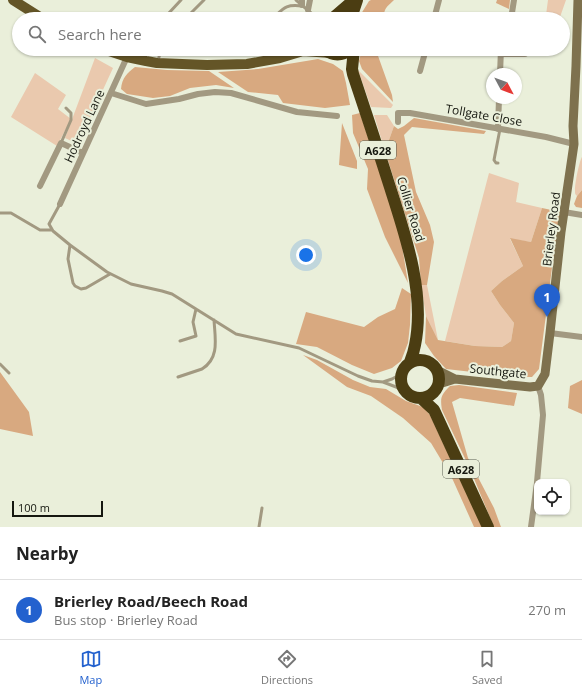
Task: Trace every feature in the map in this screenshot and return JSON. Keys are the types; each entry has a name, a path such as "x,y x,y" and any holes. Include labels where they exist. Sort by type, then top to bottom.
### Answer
{"highway":[{"path":"343,12 356,0"},
{"path":"353,12 356,0"},
{"path":"337,56 352,69"},
{"name":"Collier Road","path":"353,56 352,69 404,232 412,266 417,298 418,321 415,345 410,362"},
{"name":"Collier Road","path":"416,338 423,360"},
{"path":"404,390 401,374 406,365 410,362 419,360 432,363 437,370 439,380 434,402 434,410"},
{"path":"422,398 432,394 437,387"},
{"name":"A628","path":"404,390 412,396 422,398 434,410 488,527"}],"main road":[{"path":"13,0 32,12"},
{"path":"124,56 157,62 207,66 247,64 286,56"}],"street":[{"path":"304,5 310,0"},
{"path":"436,12 439,0"},
{"path":"512,12 514,0"},
{"name":"Brierley Road","path":"538,386 544,374 564,212 578,144 573,126 579,66 578,0"},
{"path":"420,71 424,56"},
{"path":"500,68 501,56"},
{"name":"Hodroyd Lane","path":"60,204 127,57"},
{"path":"111,93 146,104 215,92 231,94 297,112 337,116"},
{"path":"499,104 499,129"},
{"name":"Tollgate Close","path":"398,122 398,113 410,113 578,144"},
{"path":"40,186 61,143 83,153"},
{"path":"564,212 582,215"},
{"path":"550,333 582,337"},
{"name":"Southgate","path":"437,370 455,379 538,386"},
{"name":"Southgate","path":"437,387 455,379"},
{"path":"537,479 543,415 541,395 538,386"},
{"path":"531,527 534,504"}],"lane":[{"path":"170,12 181,0"},
{"path":"192,12 204,0"},
{"path":"296,0 304,5"},
{"path":"280,12 285,7 292,5 304,5"},
{"path":"157,62 159,56"},
{"path":"61,143 72,120 71,113 66,108"},
{"path":"498,163 494,160 499,129"},
{"path":"60,204 49,224 52,230 110,274 131,284 172,294 236,334 299,348 358,376 372,381 383,382 404,390"},
{"path":"0,213 11,213 40,230 52,230"},
{"path":"70,245 68,259 75,286 81,289 86,288 110,274"},
{"path":"180,341 196,336 194,322 196,309"},
{"path":"178,377 202,369 211,361 216,347 214,320"},
{"path":"0,364 9,374"},
{"path":"383,382 401,374"},
{"path":"259,527 262,508"}],"shaded area":[{"path":"394,0 384,12 362,12 369,1"},
{"path":"497,0 510,0 509,9 496,3"},
{"path":"548,0 566,0 562,12 546,12"},
{"path":"360,56 378,56 392,95 393,102 362,69 359,61"},
{"path":"95,58 113,68 78,144 65,138"},
{"path":"318,59 333,64 343,71 350,105 325,108 283,103 278,95 248,92 218,72 258,69"},
{"path":"135,67 167,70 209,71 234,88 216,85 190,88 170,96 153,98 127,94 121,89 122,82 127,74"},
{"path":"358,70 393,105 391,108 371,107"},
{"path":"35,73 66,95 58,109 71,119 57,146 11,117"},
{"path":"360,113 400,233 408,283 385,237 367,189 368,169 353,133 352,115"},
{"path":"374,115 387,115 394,126 385,151"},
{"path":"414,118 486,131 484,134 412,127 404,135 416,192 430,225 434,242 427,285 421,285 419,258 385,151 394,126 398,129"},
{"path":"342,123 357,161 357,169 339,165"},
{"path":"582,157 582,190 577,196 575,194 576,183 578,168"},
{"path":"489,173 519,183 516,202 542,208 531,242 510,239 523,266 491,291 514,323 511,341 502,347 475,346 445,341"},
{"path":"582,190 582,208 576,207 574,204 577,196"},
{"path":"542,208 561,212 553,260 539,369 532,377 517,377 446,369 425,343 426,316 438,340 475,346 502,347 511,341 514,323 491,291 523,266 510,238 531,242"},
{"path":"421,285 427,285 438,340 426,316"},
{"path":"402,288 411,294 408,343 401,361 392,368 374,374 352,365 317,347 296,344 306,312 364,327 378,317 395,309"},
{"path":"303,355 317,360 353,380 370,387 386,389 406,401 423,407 430,415 482,527 474,527 452,478 431,443 403,418 371,396 347,387"},
{"path":"0,372 29,412 33,436 0,429"},
{"path":"582,380 582,414 568,408 570,386"},
{"path":"459,385 517,393 514,406 460,398 452,402 468,458 494,508 501,527 494,527 470,469 442,410 441,399 443,394 450,386"}],"place":[{"name":"Brierley Road/Beech Road","path":"547,317"}]}
